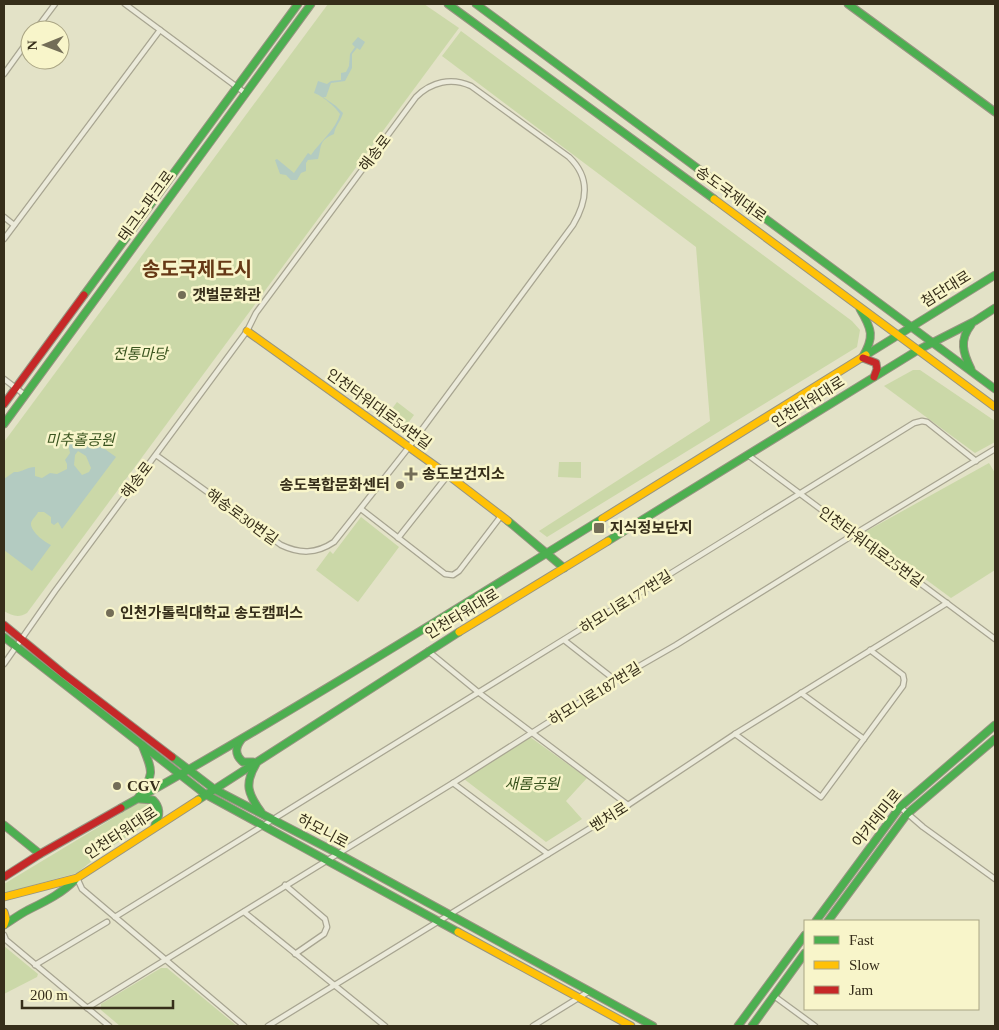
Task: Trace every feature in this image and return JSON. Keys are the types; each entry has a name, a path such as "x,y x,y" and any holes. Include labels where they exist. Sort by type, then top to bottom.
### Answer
{"main road":[{"name":"테크노파크로","path":"4,404 298,4"},
{"name":"테크노파크로","path":"4,424 311,4"},
{"name":"송도국제대로","path":"448,4 995,407"},
{"name":"송도국제대로","path":"476,4 995,389"},
{"path":"848,4 995,112"},
{"name":"첨단대로","path":"911,327 995,275"},
{"path":"858,305 872,333 868,348 862,359 873,360 877,363 878,368 874,377"},
{"path":"932,342 975,321 995,308"},
{"path":"972,372 963,354 961,345 962,337 966,330 975,321"},
{"name":"인천타워대로","path":"4,877 40,854 181,775 411,637 900,336 911,327"},
{"name":"인천타워대로54번길","path":"247,331 448,475 564,568"},
{"name":"인천타워대로","path":"4,897 77,878 428,651 932,342"},
{"name":"하모니로","path":"4,624 65,674 214,789 336,853 653,1026"},
{"name":"하모니로","path":"4,637 206,794 631,1026"},
{"name":"아카데미로","path":"817,920 900,807 995,726"},
{"path":"243,738 237,747 237,756 243,762 257,760"},
{"name":"아카데미로","path":"829,920 908,814 995,739"},
{"path":"135,800 150,780 151,771 149,759 141,745"},
{"path":"257,760 250,772 248,790 251,799 263,815"},
{"path":"135,800 149,799 159,806 159,819 145,833"},
{"path":"4,825 40,854"},
{"path":"4,927 15,918 67,888 77,878"},
{"path":"4,913 11,919 15,918"},
{"path":"4,913 4,927"},
{"path":"738,1026 804,936"},
{"path":"752,1026 804,954"}],"street":[{"path":"43,20 55,4"},
{"path":"125,4 236,88 246,93"},
{"path":"4,240 160,30"},
{"path":"4,74 20,52"},
{"name":"해송로","path":"4,664 21,638 247,331 256,314 416,97 431,85 445,82 465,83 573,161 583,179 584,199 581,210 573,225 409,447"},
{"path":"4,217 14,225"},
{"path":"4,379 25,395"},
{"name":"하모니로177번길","path":"115,917 914,423 927,422 976,461"},
{"name":"해송로30번길","path":"156,455 281,545 295,551 311,552 326,547 341,535 409,447"},
{"name":"하모니로187번길","path":"87,1008 244,912 326,859 453,783 615,680 676,645 853,534 995,449"},
{"name":"인천타워대로25번길","path":"748,455 995,639"},
{"path":"398,538 448,475"},
{"path":"361,509 445,574 453,575 459,571 501,516"},
{"name":"벤처로","path":"268,1026 628,805 735,734 947,603"},
{"path":"564,640 615,680"},
{"path":"735,734 821,797 903,686 903,675 870,650"},
{"path":"428,651 478,692 628,805"},
{"path":"801,693 864,739"},
{"path":"453,783 548,854"},
{"path":"900,807 995,879"},
{"path":"77,878 82,889 244,1026"},
{"path":"285,885 325,920 327,927 324,934 295,954"},
{"path":"244,912 385,1026"},
{"path":"34,965 107,922"},
{"path":"4,935 6,940 34,965 109,1026"},
{"path":"533,1026 588,992"},
{"path":"774,996 815,1026"}],"green space":[{"name":"미추홀공원","path":"328,4 424,4 459,28 27,613 18,616 7,613 4,611 4,442"},
{"path":"461,31 852,321 860,330 857,347 547,537 539,531 710,421 696,247 442,56"},
{"path":"913,370 920,370 995,421 995,442 975,453 884,386"},
{"path":"397,402 414,415 406,426 389,413"},
{"path":"559,462 581,462 581,478 558,477"},
{"path":"989,463 995,473 995,570 951,598 863,533"},
{"path":"361,517 399,547 358,602 316,570 330,551 333,554"},
{"name":"새롬공원","path":"530,737 587,778 566,801 582,819 546,842 464,779"},
{"path":"149,801 156,806 156,818 103,852 77,873 4,893 4,884 140,802"},
{"path":"4,946 38,974 37,977 4,994"},
{"path":"161,968 167,968 237,1026 120,1026 101,1010 101,1004"}],"shaded area":[{"path":"358,37 365,42 360,50 357,48 352,54 352,68 345,81 331,83 326,97 323,97 343,113 334,134 323,142 318,159 308,160 306,171 301,173 297,180 291,180 286,175 280,174 275,160 277,159 294,173 308,153 311,155 335,125 340,114 328,102 314,93 318,81 327,84 331,81 341,80 341,73 346,72 349,66 350,54 355,47 352,44"},
{"path":"88,437 116,457 62,529 58,522 54,525 51,523 51,517 44,512 38,512 31,526 38,536 51,545 32,571 4,550 4,479 14,472 32,467 35,467 35,476 42,478 50,473 57,474 67,469 65,460 70,453 67,439 79,448","holes":["78,451 86,456 91,468 89,472 82,475 74,465 75,455"]}],"traffic: fast":[{"path":"84,295 298,4"},
{"path":"4,424 311,4"},
{"path":"448,4 714,199"},
{"path":"476,4 995,389"},
{"path":"848,4 995,112"},
{"path":"866,355 995,275"},
{"path":"608,541 918,350 975,321 995,308"},
{"path":"860,309 870,333 869,344 862,358"},
{"path":"971,325 964,341 964,352 971,369"},
{"path":"121,808 423,630 602,519"},
{"path":"508,521 564,568"},
{"path":"198,800 459,632"},
{"path":"4,637 205,794 458,932"},
{"path":"817,920 900,807 995,725"},
{"path":"829,920 907,814 995,739"},
{"path":"241,740 237,749 238,757 243,762 253,762"},
{"path":"138,798 150,777 150,767 142,745"},
{"path":"172,757 214,789 337,853 653,1026"},
{"path":"256,764 250,777 249,789 253,800 261,812"},
{"path":"140,799 153,800 157,806 159,815 155,825"},
{"path":"4,825 40,854"},
{"path":"4,925 59,893 75,880"},
{"path":"738,1026 804,936"},
{"path":"752,1026 804,954"}],"traffic: slow":[{"path":"714,199 995,407"},
{"path":"247,331 448,475 508,521"},
{"path":"602,519 866,355"},
{"path":"459,632 608,541"},
{"path":"4,897 77,878 198,800"},
{"path":"4,912 6,919 4,925"},
{"path":"458,932 631,1026"}],"traffic: jam":[{"path":"4,404 84,295"},
{"path":"863,358 876,363 877,369 874,377"},
{"path":"4,625 65,675 172,757"},
{"path":"4,877 40,854 121,808"}],"place":[{"name":"갯벌문화관","path":"182,295"},
{"name":"송도보건지소","path":"411,474"},
{"name":"송도복합문화센터","path":"400,485"},
{"name":"지식정보단지","path":"599,528"},
{"name":"인천가톨릭대학교 송도캠퍼스","path":"110,613"},
{"name":"CGV","path":"117,786"}],"district":[{"name":"송도국제도시","path":"197,269"}],"park label":[{"name":"전통마당","path":"140,354"}]}
